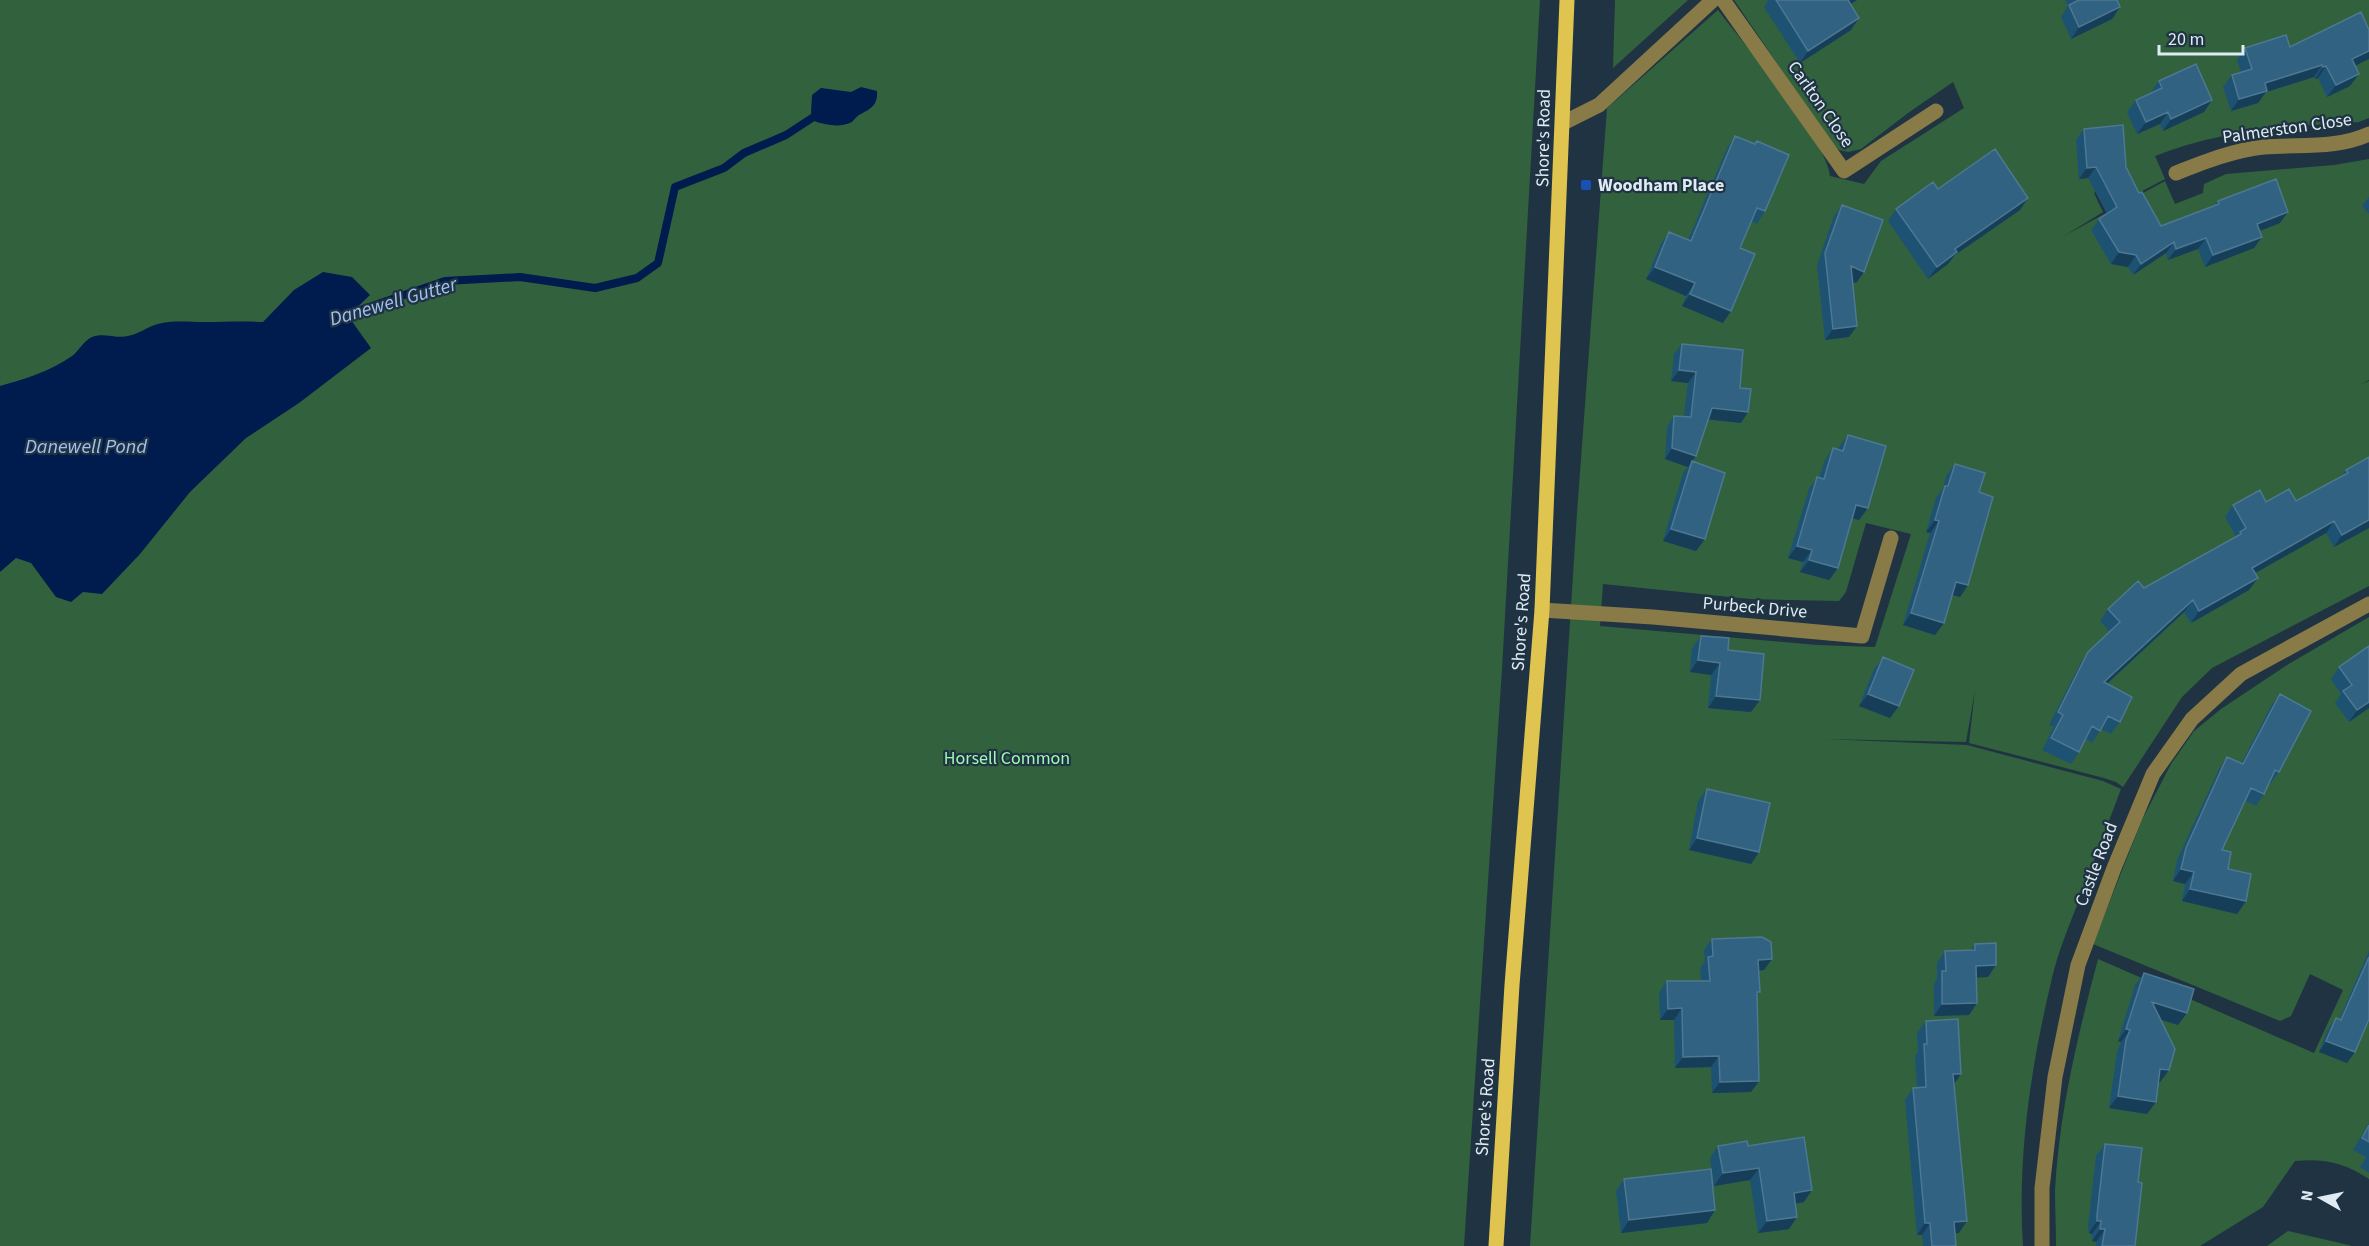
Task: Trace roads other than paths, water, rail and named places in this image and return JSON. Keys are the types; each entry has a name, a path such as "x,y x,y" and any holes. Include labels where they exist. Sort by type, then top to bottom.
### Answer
{"main road":[{"name":"Shore's Road","path":"1496,1246 1512,986 1542,610 1567,0"}],"street":[{"path":"1563,123 1599,105 1713,0"},
{"name":"Carlton Close","path":"1723,0 1844,171 1936,111"},
{"name":"Palmerston Close","path":"2176,173 2218,157 2263,147 2329,145 2355,141 2369,134"},
{"name":"Purbeck Drive","path":"1542,610 1653,617 1863,636 1891,538"},
{"name":"Castle Road","path":"2042,1246 2042,1188 2055,1077 2078,965 2114,868 2153,774 2192,719 2241,674 2369,604"}],"water":[{"path":"861,87 877,91 876,100 867,111 852,122 833,125 814,121 811,113 812,95 821,88 851,92"},
{"name":"Danewell Pond","path":"323,272 352,277 370,295 348,316 371,348 299,403 246,438 190,492 140,554 102,594 83,592 71,602 56,597 31,563 16,558 0,572 0,386 55,366 72,356 84,343 96,336 128,336 154,325 169,322 263,322 294,290"}],"waterway":[{"name":"Danewell Gutter","path":"337,318 445,281 520,277 595,288 637,278 658,263 675,187 724,168 744,153 786,135 812,118"}],"place":[{"name":"Woodham Place","path":"1586,185"}],"park label":[{"name":"Horsell Common","path":"1007,758"}]}
